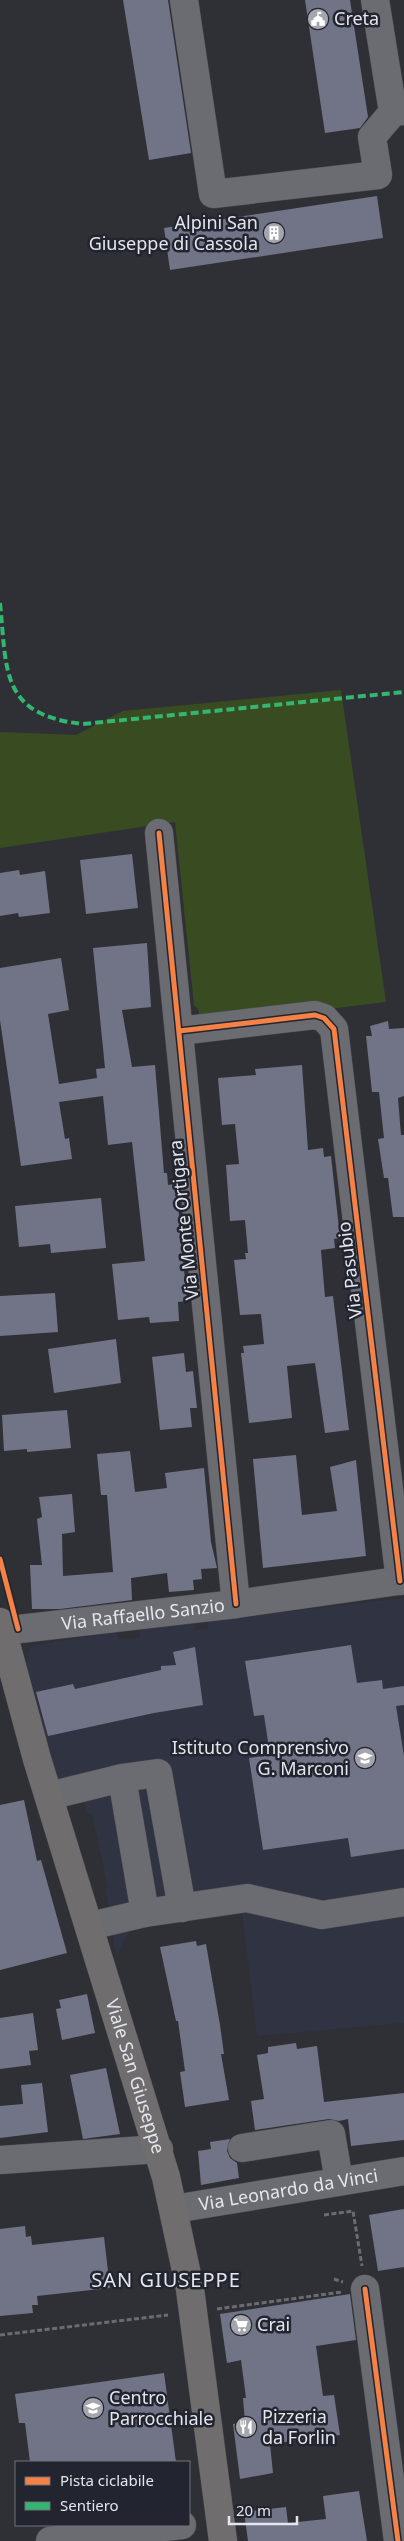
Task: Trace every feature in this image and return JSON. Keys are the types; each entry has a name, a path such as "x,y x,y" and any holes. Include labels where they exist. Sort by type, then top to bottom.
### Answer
{"main road":[{"name":"Viale San Giuseppe","path":"1,1627 48,1796 159,2149 174,2209 205,2310 221,2531"}],"street":[{"path":"184,0 213,194 378,175 372,137 398,111 375,0"},
{"name":"Via Monte Ortigara","path":"159,833 236,1604"},
{"name":"Via Pasubio","path":"179,1031 315,1015 324,1018 334,1029 402,1580"},
{"name":"Via Raffaello Sanzio","path":"1,1627 236,1604 402,1580"},
{"path":"48,1796 122,1778 158,1773 182,1908"},
{"path":"122,1778 145,1913"},
{"path":"90,1926 145,1913 247,1898 322,1915 404,1902"},
{"path":"242,2148 331,2134 339,2181"},
{"path":"0,2160 159,2149"},
{"name":"Via Leonardo da Vinci","path":"174,2209 404,2171"},
{"path":"365,2289 398,2541"},
{"path":"190,2524 221,2531"},
{"path":"50,2541 174,2526"}],"path":[{"path":"0,2335 365,2289 353,2211 324,2215"}],"shaded area":[{"path":"404,1598 404,2023 257,2036 242,1912 130,1929 117,1956 114,1945 113,1915 110,1913 105,1889 108,1888 92,1814 89,1815 74,1782 54,1786 35,1693 26,1666 28,1651 34,1645 116,1632 119,1640 140,1637 139,1630 194,1623 195,1630 208,1629 207,1621"}],"green space":[{"path":"341,690 386,1002 219,1022 200,1017 198,1009 194,1005 175,822 0,848 0,732 76,735 123,711"}],"building":[{"path":"123,0 168,0 191,153 149,160"},
{"path":"305,0 350,0 368,117 360,128 325,133"},
{"name":"Alpini San Giuseppe di Cassola","path":"377,196 383,238 170,270 164,228"},
{"path":"132,854 138,908 86,914 80,860"},
{"path":"19,870 20,875 45,871 50,913 19,917 18,913 0,916 0,873"},
{"path":"147,943 151,1007 122,1010 132,1067 155,1065 164,1173 167,1173 168,1185 176,1184 187,1301 178,1302 179,1321 150,1323 149,1317 118,1320 112,1264 145,1261 132,1142 108,1145 103,1096 59,1102 65,1139 69,1138 72,1159 21,1166 0,1020 0,968 61,958 69,1010 48,1014 59,1084 97,1078 96,1069 105,1068 93,948"},
{"path":"388,1021 389,1029 404,1028 404,1096 398,1098 401,1135 404,1135 404,1217 393,1217 388,1178 384,1178 378,1139 384,1138 379,1092 372,1092 366,1036 372,1036 370,1026"},
{"path":"302,1065 308,1150 323,1148 324,1157 331,1156 340,1238 334,1239 335,1248 321,1250 325,1297 333,1296 349,1430 325,1433 315,1363 287,1366 292,1418 249,1423 241,1353 244,1353 243,1346 264,1344 261,1314 240,1315 234,1260 246,1259 245,1253 248,1253 245,1220 230,1221 226,1165 239,1164 235,1124 222,1125 218,1078 256,1075 255,1069"},
{"path":"101,1198 106,1248 51,1253 50,1244 19,1247 15,1206"},
{"path":"55,1293 58,1332 0,1336 0,1296"},
{"path":"116,1339 121,1383 54,1393 48,1349"},
{"path":"184,1353 186,1372 193,1371 197,1408 190,1408 192,1427 160,1430 152,1357"},
{"path":"67,1410 71,1448 27,1452 27,1449 4,1451 2,1415"},
{"path":"130,1451 135,1492 167,1488 165,1473 204,1468 211,1542 217,1568 201,1569 202,1579 193,1580 194,1590 169,1592 167,1573 131,1578 132,1600 60,1609 32,1609 30,1565 42,1565 37,1519 42,1517 39,1497 72,1494 75,1532 62,1534 63,1576 113,1572 107,1495 101,1495 97,1454"},
{"path":"296,1455 302,1515 337,1511 330,1467 356,1460 366,1556 263,1568 253,1459"},
{"path":"351,1645 357,1683 382,1680 383,1689 404,1686 404,1705 396,1706 404,1756 404,1849 351,1857 348,1838 263,1850 249,1758 270,1755 264,1715 254,1716 245,1661"},
{"path":"195,1647 203,1705 154,1713 48,1736 36,1692 73,1684 75,1689 161,1670 161,1666 176,1665 173,1652"},
{"path":"24,1800 37,1861 41,1860 67,1953 0,1970 0,1805"},
{"path":"196,1941 197,1946 206,1944 220,2025 224,2054 221,2054 229,2100 185,2107 180,2072 185,2071 178,2021 176,2021 160,1947"},
{"path":"87,1994 95,2033 62,2040 56,2009 61,2008 59,2000"},
{"path":"33,2013 38,2050 29,2051 31,2065 0,2069 0,2018"},
{"path":"296,2043 297,2049 317,2046 324,2102 404,2093 404,2140 351,2146 348,2119 339,2121 329,2119 255,2130 251,2101 264,2099 257,2055 268,2053 268,2047"},
{"path":"106,2068 120,2134 83,2139 70,2075"},
{"path":"42,2083 48,2132 0,2138 0,2106 23,2104 21,2085"},
{"path":"230,2139 227,2151 230,2158 237,2163 239,2178 201,2185 198,2151 211,2149 210,2142"},
{"path":"404,2209 404,2267 378,2271 369,2215"},
{"path":"25,2226 26,2237 31,2236 32,2245 104,2237 110,2288 37,2296 38,2305 32,2305 33,2313 0,2316 0,2229"},
{"path":"350,2294 356,2340 316,2346 323,2396 334,2395 340,2435 270,2444 273,2473 240,2479 233,2424 245,2422 243,2398 246,2398 241,2360 227,2363 220,2314"},
{"name":"Centro Parrocchiale","path":"164,2373 176,2461 30,2461 25,2423 19,2423 15,2394"},
{"path":"359,2491 367,2541 248,2541 244,2512 286,2507 288,2523 326,2519 323,2496"}],"marked path":[{"path":"0,603 7,669 13,686 22,700 36,711 56,719 83,724 404,692"}],"cycle path":[{"path":"159,833 236,1604"},
{"path":"179,1031 315,1015 324,1018 334,1029 400,1581"},
{"path":"0,1559 18,1629"},
{"path":"365,2289 398,2541"}],"place":[{"name":"Creta","path":"318,19"},
{"name":"Alpini San Giuseppe di Cassola","path":"274,233"},
{"name":"Istituto Comprensivo G. Marconi","path":"365,1758"},
{"name":"Crai","path":"241,2325"},
{"name":"Centro Parrocchiale","path":"93,2408"},
{"name":"Pizzeria da Forlin","path":"246,2427"}],"district":[{"name":"SAN GIUSEPPE","path":"166,2280"}]}
